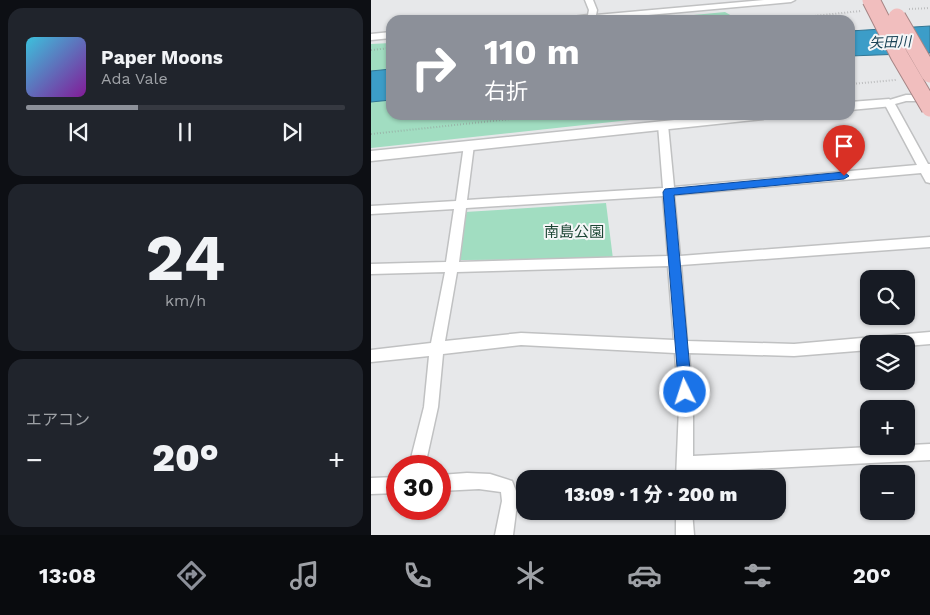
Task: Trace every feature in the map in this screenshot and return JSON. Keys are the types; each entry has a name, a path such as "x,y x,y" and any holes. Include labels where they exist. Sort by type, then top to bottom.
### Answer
{"highway":[{"path":"894,4 930,74"},
{"path":"867,5 930,108"}],"street":[{"path":"589,0 593,15"},
{"path":"665,0 671,11"},
{"path":"619,15 791,0"},
{"path":"371,37 386,36"},
{"path":"855,105 906,98 930,98"},
{"path":"889,102 926,168 930,179"},
{"path":"371,156 713,120"},
{"path":"663,125 687,407 684,470"},
{"path":"420,455 431,407 437,348 452,266 469,145"},
{"path":"371,210 669,192 926,168"},
{"path":"371,269 674,261 930,242"},
{"path":"371,356 521,340 794,350 930,338"},
{"path":"709,470 930,452"},
{"path":"451,483 496,481 505,484 510,492 505,535"},
{"path":"371,486 386,485"},
{"path":"684,520 685,535"}],"path":[{"path":"894,4 930,8"},
{"path":"810,15 867,5"},
{"path":"371,50 386,48"},
{"path":"855,84 903,80"},
{"path":"371,134 502,120"}],"green space":[{"path":"725,12 730,15 694,15"},
{"path":"386,43 386,120 630,120 371,148 371,44"},
{"name":"南島公園","path":"606,203 613,259 460,260 465,212"}],"water":[{"name":"矢田川","path":"930,26 930,53 855,56 855,31"},
{"path":"386,70 386,100 371,102 371,71"}],"route":[{"path":"685,392 669,192 844,176"}]}
